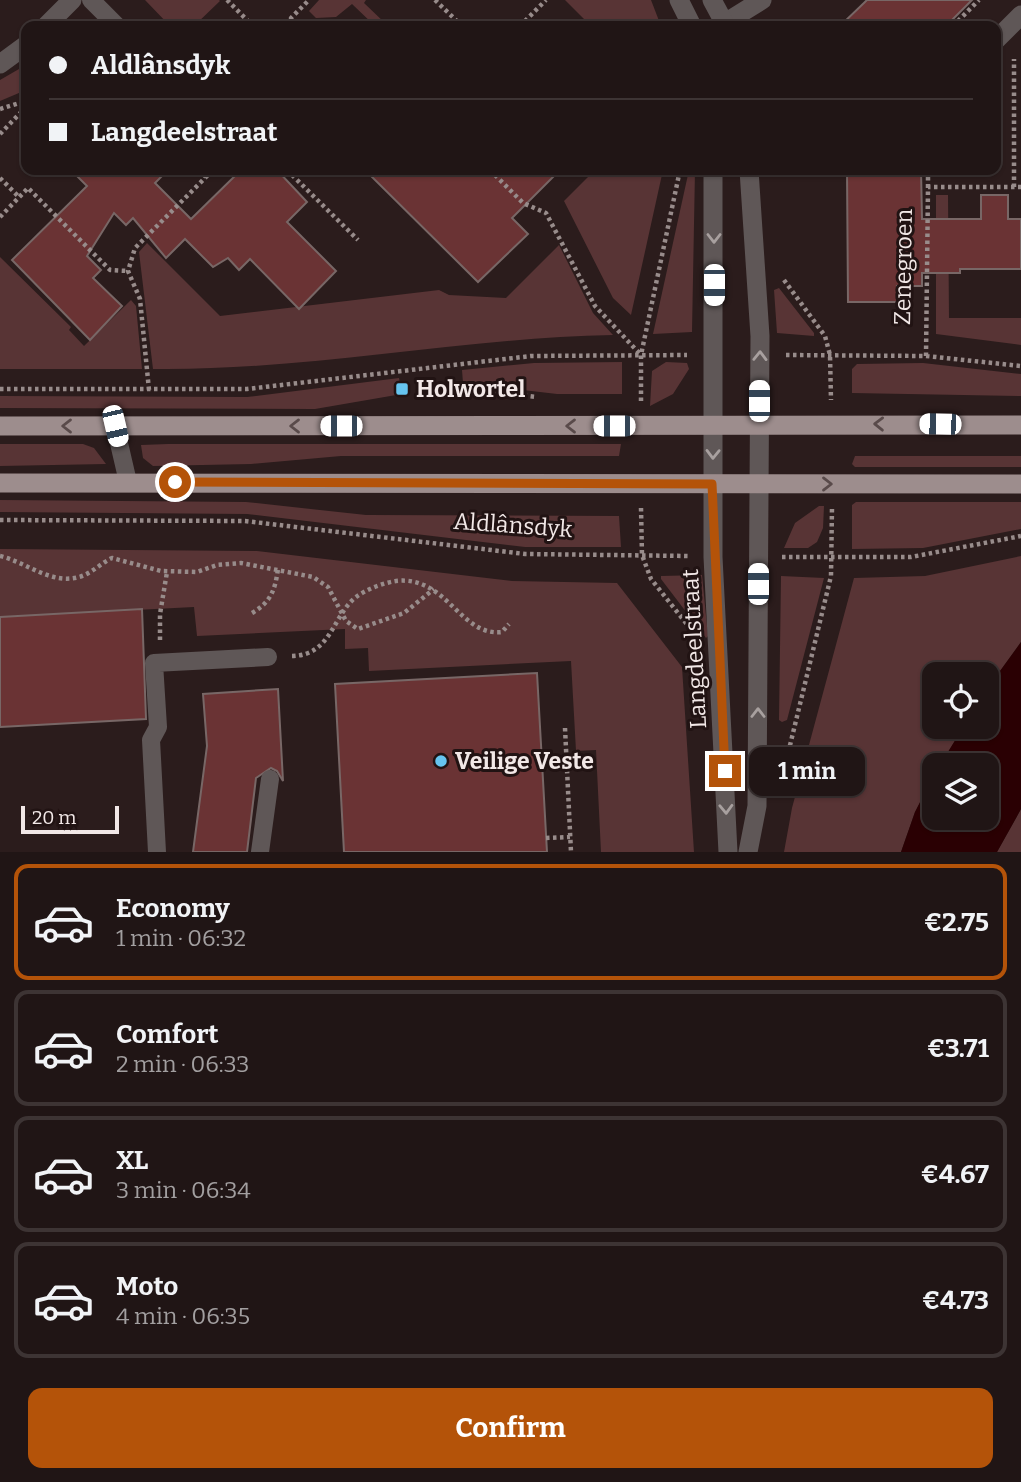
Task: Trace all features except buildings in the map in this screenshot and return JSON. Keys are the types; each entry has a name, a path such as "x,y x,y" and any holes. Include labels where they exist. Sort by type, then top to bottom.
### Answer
{"main road":[{"path":"0,426 1021,425"},
{"name":"Aldlânsdyk","path":"0,483 1021,484"}],"street":[{"path":"51,21 72,0"},
{"path":"679,0 690,21"},
{"path":"712,0 722,21"},
{"path":"731,21 762,0"},
{"path":"1001,34 1021,15"},
{"path":"0,64 21,49"},
{"path":"713,175 713,424"},
{"path":"748,852 757,806 760,336 749,175"},
{"name":"Langdeelstraat","path":"713,424 713,557 728,852"}],"lane":[{"path":"91,0 112,21"},
{"path":"115,426 128,482"},
{"path":"158,852 152,740 158,727 154,663 268,657"},
{"path":"260,852 270,779"}],"path":[{"path":"227,0 246,21"},
{"path":"292,21 291,18 309,0"},
{"path":"435,0 457,21"},
{"path":"525,21 546,0"},
{"path":"958,21 979,0"},
{"path":"1001,42 1014,53 1014,187"},
{"path":"0,109 21,103"},
{"path":"0,134 21,112"},
{"path":"149,390 140,299 128,271 135,248 206,177 204,175"},
{"path":"292,175 358,240"},
{"path":"495,175 523,202 546,213 595,306 641,355"},
{"path":"641,355 679,175"},
{"path":"928,175 928,187"},
{"path":"0,178 19,197"},
{"name":"Zenegroen","path":"926,356 928,187 1021,187"},
{"path":"0,216 28,188 110,270 128,271"},
{"path":"753,238 825,336 831,355 926,356 1021,366"},
{"path":"0,389 247,389 531,356 641,355"},
{"path":"443,365 444,372"},
{"name":"Aldlânsdyk","path":"0,520 245,521 525,554 713,557"},
{"path":"758,557 911,556 1021,536"},
{"path":"642,555 651,579 693,633"},
{"path":"0,556 56,578 80,577 112,558 167,572 197,572 217,565 242,564 278,569 321,580 352,626 363,629 404,613 434,589"},
{"path":"784,772 831,576 831,556"},
{"path":"252,613 268,603 273,594 278,569"},
{"path":"161,662 160,614 167,572"},
{"path":"268,657 301,656 328,639 356,597 384,584 410,581 434,589 480,629 502,632 509,624"},
{"path":"565,728 571,852"},
{"path":"546,838 570,837"}],"shaded area":[{"path":"145,0 220,1 199,21 165,21"},
{"path":"319,0 366,0 364,3 383,21 370,21 352,4 336,17 316,18 309,11"},
{"path":"565,0 651,0 659,21 586,21"},
{"path":"19,69 21,92 0,101 0,80"},
{"path":"590,175 662,175 631,315 613,298 564,201"},
{"path":"688,175 695,175 692,332 653,334"},
{"path":"936,195 948,195 949,318 1021,318 1021,345 936,334"},
{"path":"147,243 220,316 439,290 449,295 506,298 559,245 593,313 613,335 555,337 269,365 153,369 139,252"},
{"path":"0,257 71,327 69,330 84,346 131,300 136,306 142,369 0,369"},
{"path":"779,288 814,336 777,333 774,290"},
{"path":"622,362 622,394 557,394 463,383 462,370 534,363"},
{"path":"666,362 687,363 689,369 673,394 650,406 652,371"},
{"path":"923,363 1021,374 1021,396 852,393 852,369 857,364"},
{"path":"399,378 402,394 315,409 0,408 0,396 247,397"},
{"path":"0,444 83,444 94,448 106,464 0,466"},
{"path":"621,444 619,456 341,456 251,464 153,466 143,458 141,445"},
{"path":"855,456 1021,456 1021,467 855,467 852,464"},
{"path":"0,500 246,502 366,515 619,516 621,547 525,547 247,514 0,512"},
{"path":"856,502 1021,502 1021,529 923,548 852,549 852,505"},
{"path":"819,506 824,506 823,528 817,542 808,548 784,548 795,523"},
{"path":"0,549 257,551 512,581 617,583 682,667 694,852 601,852 596,750 576,751 571,661 369,671 368,648 345,649 345,629 197,636 194,607 0,617"},
{"path":"1021,556 1021,642 999,672 999,662 922,662 922,739 956,739 947,753 922,753 922,798 901,852 784,852 792,808 854,578 925,576"},
{"path":"702,575 708,636 706,638 661,579 661,576"},
{"path":"781,576 824,578 787,720 782,722 779,720"},
{"path":"1021,642 1021,809 997,852 901,852 922,798 922,830 999,830 999,753 947,753 956,739 999,739 999,672"},
{"path":"1021,809 1021,852 997,852"}],"place":[{"name":"Holwortel","path":"402,389"},
{"name":"Veilige Veste","path":"441,761"}],"route":[{"path":"175,482 712,484 713,557 725,771"}]}
